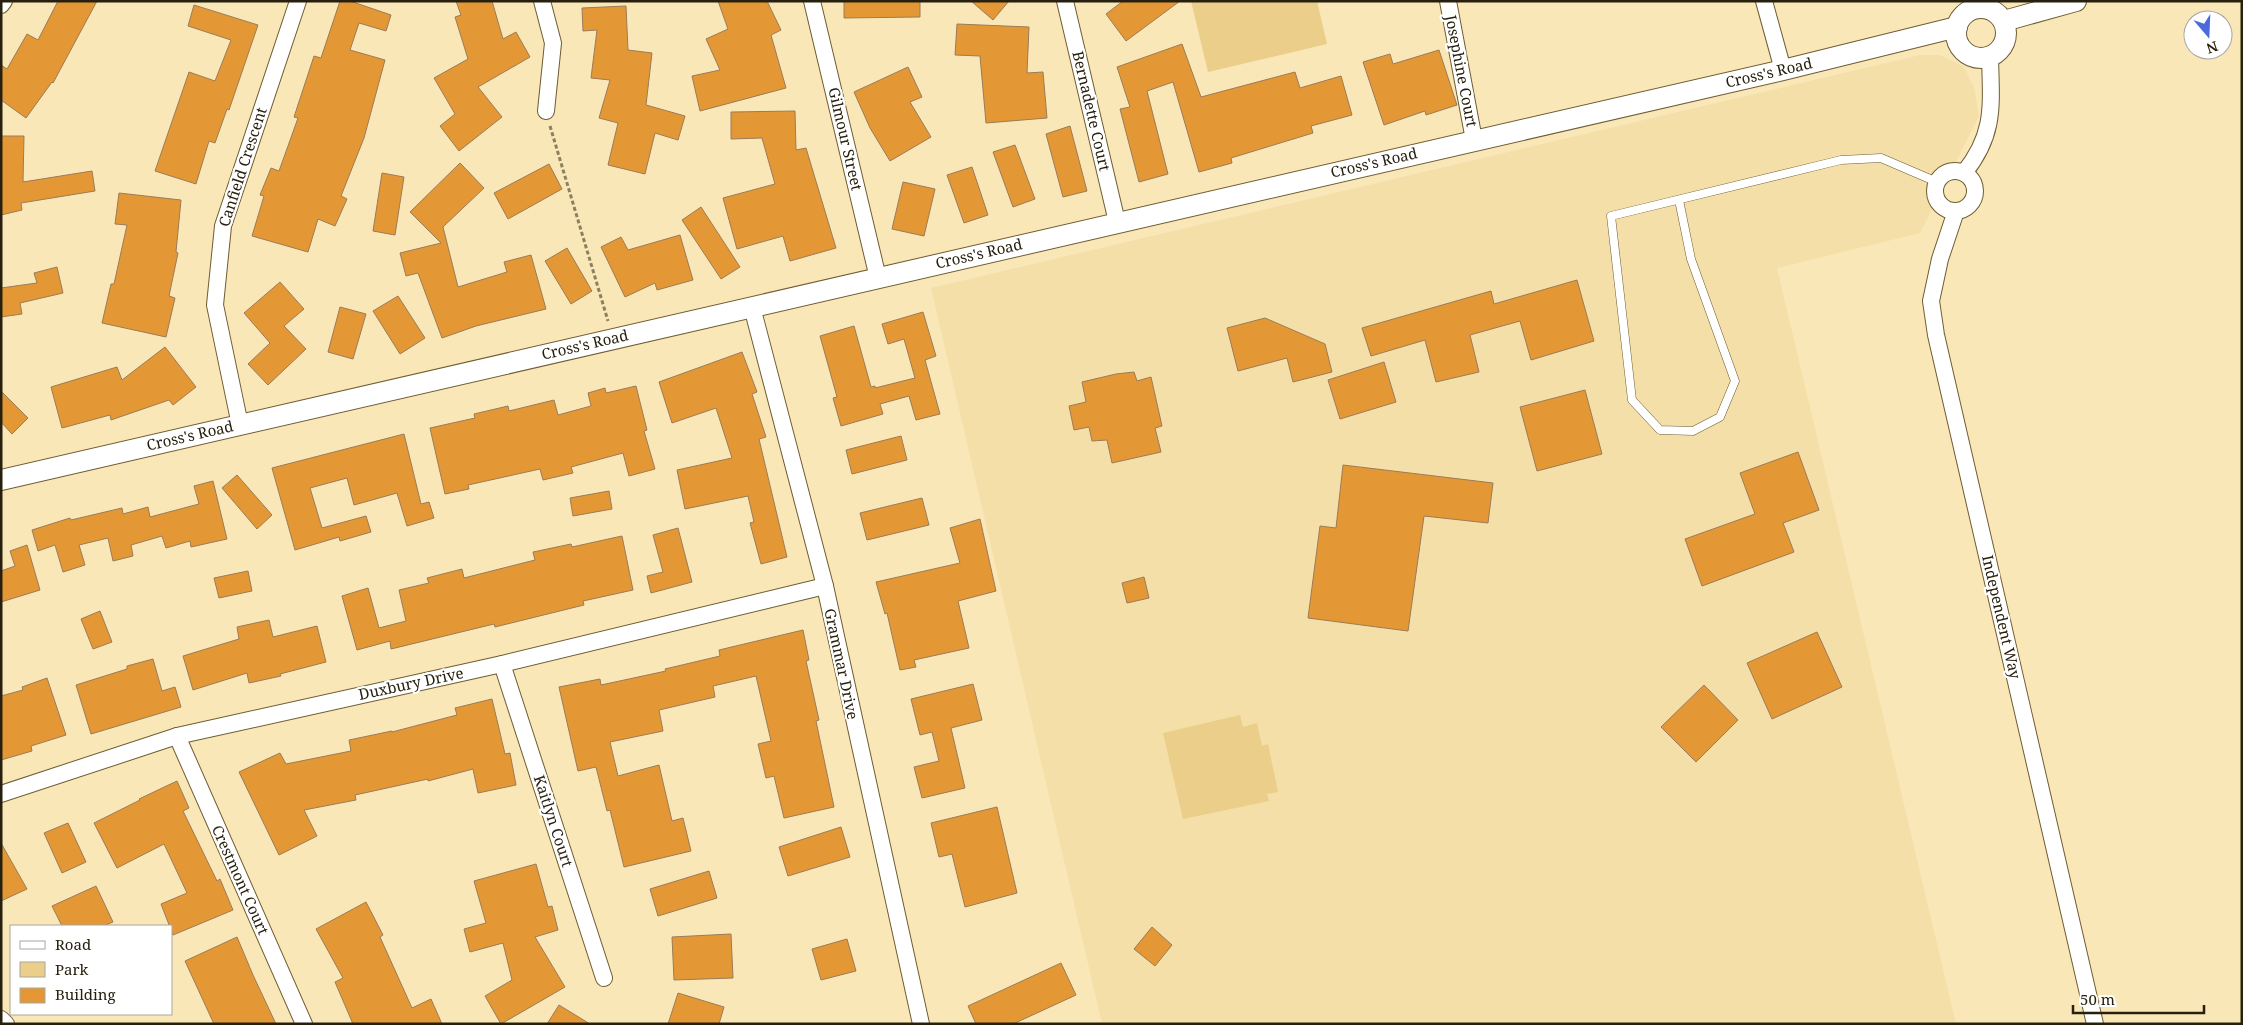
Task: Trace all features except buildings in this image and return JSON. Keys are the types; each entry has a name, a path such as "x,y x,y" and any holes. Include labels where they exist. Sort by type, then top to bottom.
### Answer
{"street":[{"path":"1,5 4,1"},
{"name":"Canfield Crescent","path":"240,425 215,305 223,226 298,1"},
{"path":"542,1 553,43 546,111"},
{"name":"Gilmour Street","path":"812,1 878,278"},
{"name":"Bernadette Court","path":"1066,1 1116,222"},
{"name":"Josephine Court","path":"1448,1 1474,140"},
{"path":"1764,1 1783,70"},
{"path":"2004,21 2076,1"},
{"path":"1972,10 1995,11 2004,21 2006,38 1998,52 1981,58 1968,54 1958,41 1972,10"},
{"name":"Cross's Road","path":"1,480 1783,70 1972,10"},
{"path":"1964,173 1978,155 1985,138 1991,114 1990,56"},
{"path":"1950,172 1964,173 1969,177 1975,192 1972,200 1968,206 1956,211 1949,210 1938,201 1935,194 1937,182 1941,176 1950,172"},
{"name":"Independent Way","path":"1956,211 1940,259 1931,301 1936,335 2095,1024"},
{"name":"Grammar Drive","path":"752,307 824,586 921,1024"},
{"name":"Duxbury Drive","path":"1,794 176,736 502,664 824,586"},
{"name":"Kaitlyn Court","path":"502,664 604,978"},
{"name":"Crestmont Court","path":"176,736 304,1024"},
{"path":"1,1020 6,1024"}],"lane":[{"path":"1679,200 1691,259 1735,381 1720,417 1693,431 1660,430 1632,400 1611,216 1841,160 1881,158 1937,182"}],"path":[{"path":"546,111 613,339"}],"shaded area":[{"path":"1920,55 1940,55 1963,66 1974,87 1979,116 1920,233 1777,268 1956,1024 1102,1024 931,288"}],"green space":[{"path":"1191,1 1317,1 1327,44 1208,72"},
{"path":"1240,715 1243,727 1257,723 1262,746 1268,744 1278,792 1267,794 1269,801 1183,819 1163,733"}]}
